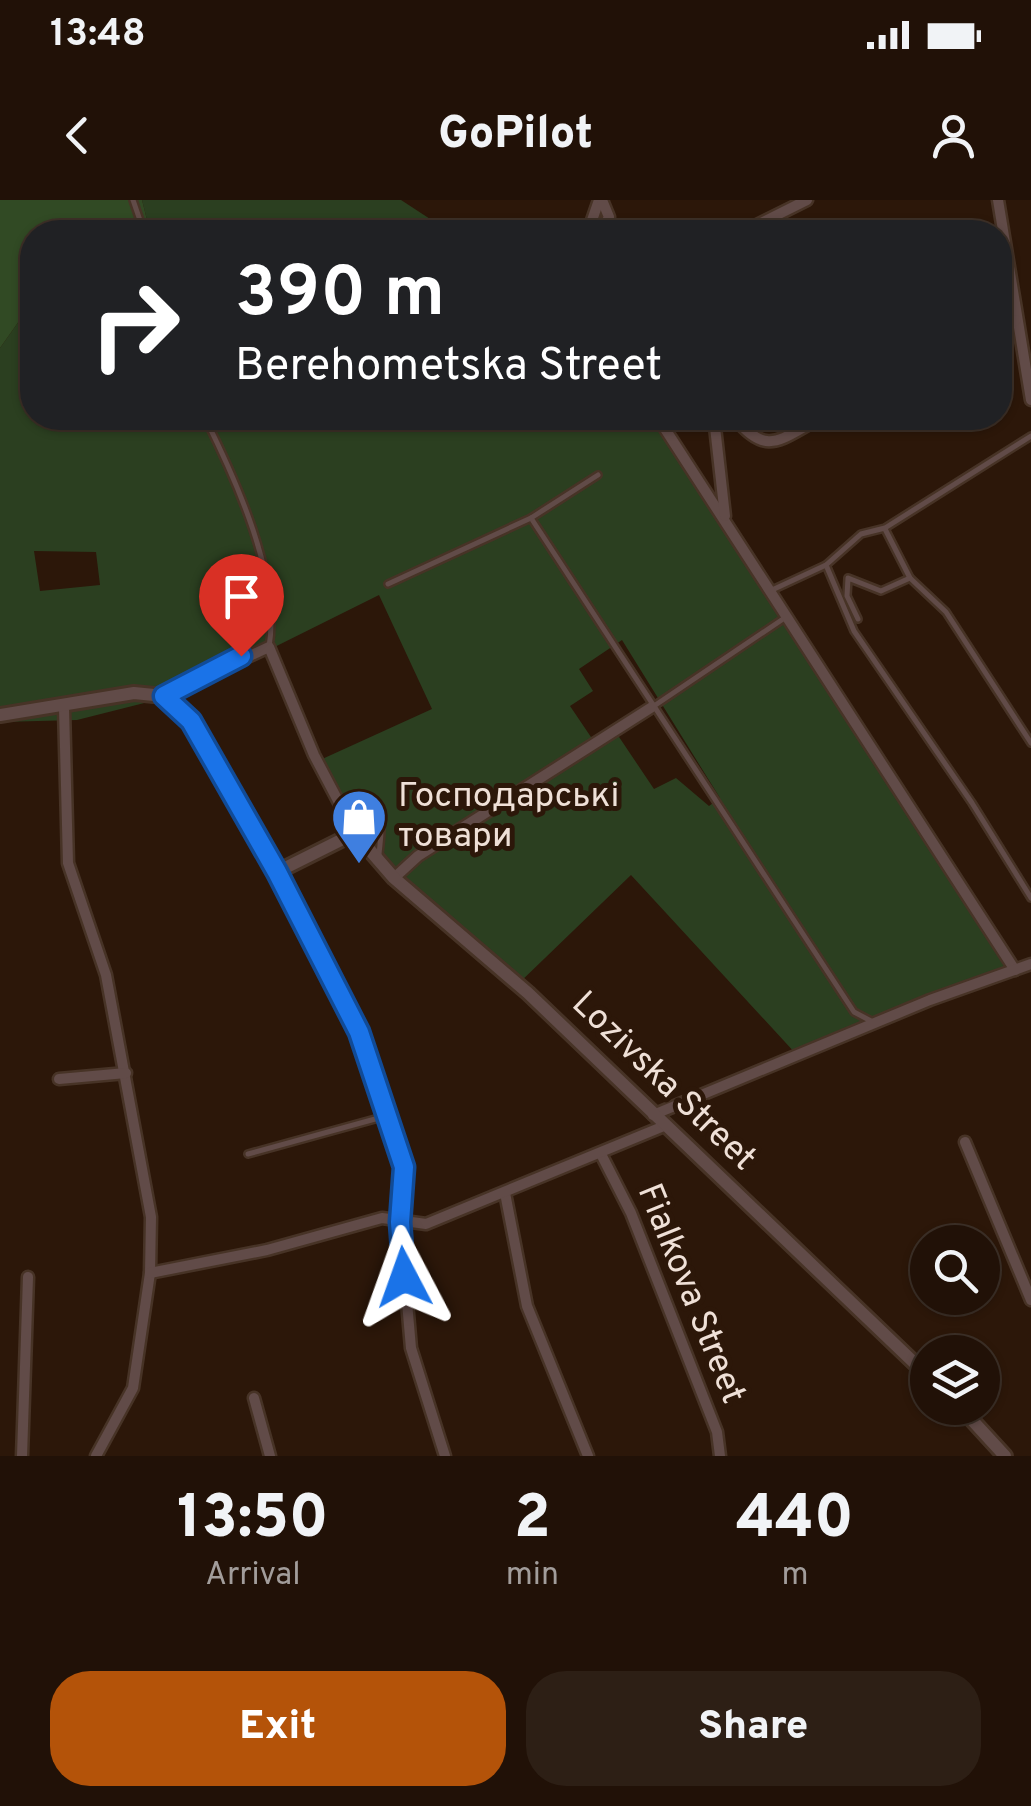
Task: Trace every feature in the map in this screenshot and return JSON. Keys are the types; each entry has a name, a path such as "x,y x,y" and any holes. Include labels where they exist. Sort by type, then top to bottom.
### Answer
{"street":[{"path":"768,220 807,200"},
{"path":"1012,301 1031,400"},
{"path":"1012,322 1016,320"},
{"path":"666,430 1015,970"},
{"path":"715,430 726,517"},
{"path":"747,430 758,441 770,444 797,430"},
{"path":"0,715 64,708 134,693 164,696 269,646 340,811 355,834 277,872"},
{"path":"164,696 191,721 277,872 359,1032 404,1167 400,1222 411,1348 445,1456"},
{"path":"64,708 68,863 106,975 151,1217 150,1273 134,1388 96,1456"},
{"path":"394,878 418,856 652,708"},
{"name":"Lozivska Street","path":"355,834 394,878 528,993 910,1359"},
{"path":"653,1115 881,1024 930,1000 1031,964"},
{"path":"59,1079 126,1073"},
{"path":"150,1273 267,1250 382,1218 426,1224 664,1126"},
{"path":"965,1142 1031,1300"},
{"name":"Fialkova Street","path":"602,1154 631,1213 717,1432 720,1456"},
{"path":"505,1192 527,1306 588,1456"},
{"path":"22,1456 28,1276"},
{"path":"254,1398 270,1456"},
{"path":"977,1425 1005,1456"}],"lane":[{"path":"210,430 267,565 273,622 269,646"},
{"path":"772,590 826,565 862,534 885,528 1031,436"},
{"path":"388,584 531,518 598,475"},
{"path":"531,518 854,1012 881,1024"},
{"path":"885,528 910,578 946,612 1031,743"},
{"path":"826,565 854,631 972,803 1031,898"},
{"path":"858,619 846,596 848,578 881,591 910,578"},
{"path":"652,708 789,616"},
{"path":"340,811 363,800 376,811 383,830 379,862"},
{"path":"248,1154 389,1116"}],"green space":[{"path":"0,200 142,200 147,220 20,220 20,320 0,348"},
{"path":"142,200 401,200 432,220 147,220"},
{"path":"20,320 20,430 664,430 1013,970 796,1054 631,875 516,986 356,840 320,760 432,709 379,595 180,694 77,720 0,722 0,348","holes":["34,551 96,552 100,585 40,591","622,640 720,798 709,806 676,778 654,789 613,728 593,740 570,706 593,691 579,669"]}],"place":[{"name":"Господарські товари","path":"359,866"}],"route":[{"path":"241,656 164,696 191,721 277,872 359,1032 404,1167 400,1222 404,1277"}]}
